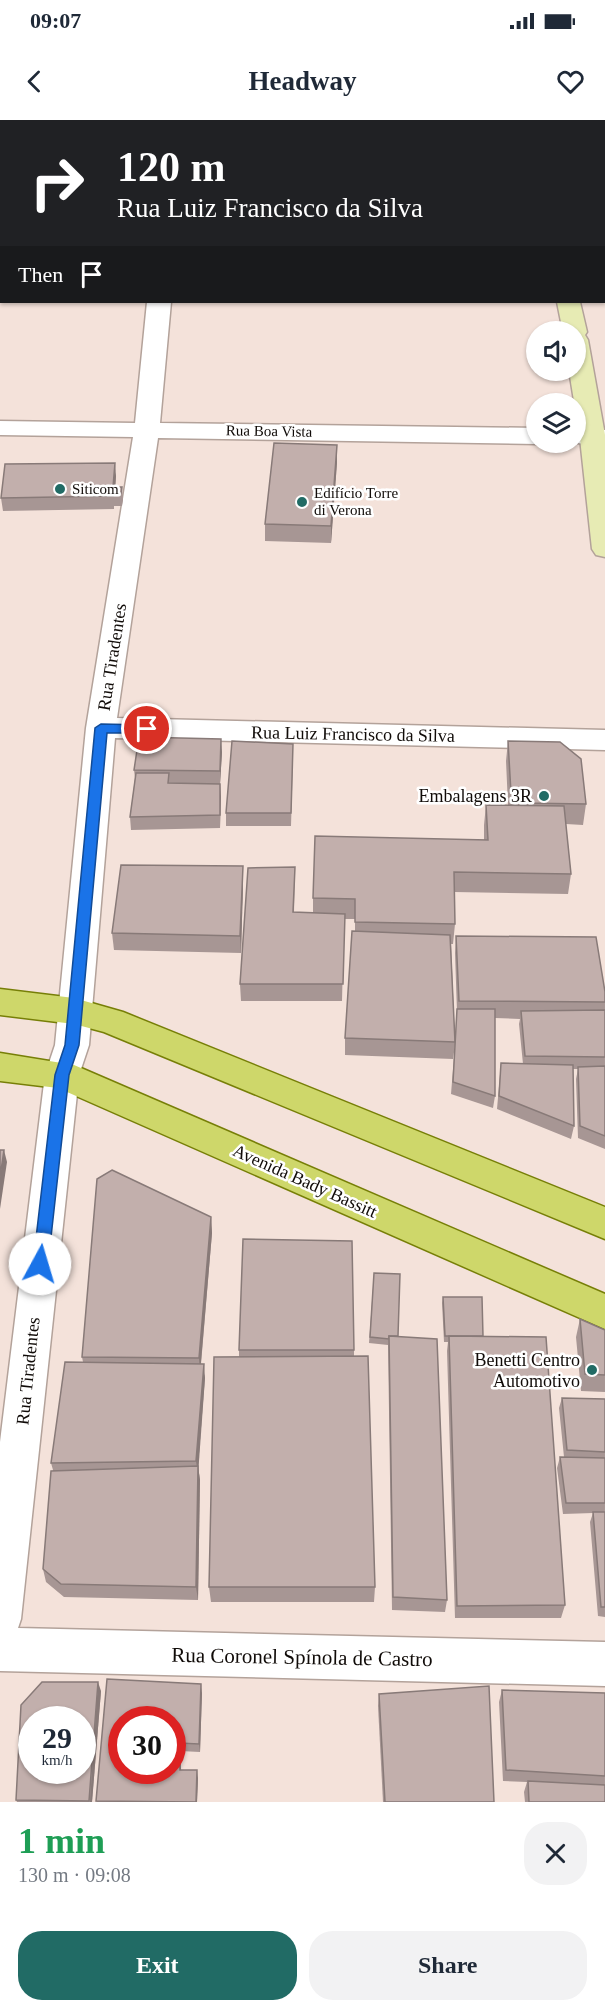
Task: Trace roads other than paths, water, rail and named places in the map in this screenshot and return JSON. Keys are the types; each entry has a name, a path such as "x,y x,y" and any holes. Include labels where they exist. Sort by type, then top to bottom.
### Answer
{"main road":[{"path":"0,1002 74,1011 111,1021 605,1223"},
{"name":"Avenida Bady Bassitt","path":"0,1067 62,1075 605,1312"}],"street":[{"name":"Rua Tiradentes","path":"0,1620 62,1075 72,1045 101,728 147,428 159,303"},
{"path":"570,303 573,321"},
{"path":"582,381 605,549"},
{"name":"Rua Boa Vista","path":"0,428 147,428 526,436"},
{"name":"Rua Luiz Francisco da Silva","path":"101,728 605,740"},
{"name":"Rua Coronel Spínola de Castro","path":"0,1649 605,1664"}],"place":[{"name":"Siticom","path":"60,489"},
{"name":"Edifício Torre di Verona","path":"302,502"},
{"name":"Embalagens 3R","path":"544,796"},
{"name":"Benetti Centro Automotivo","path":"592,1370"}]}
